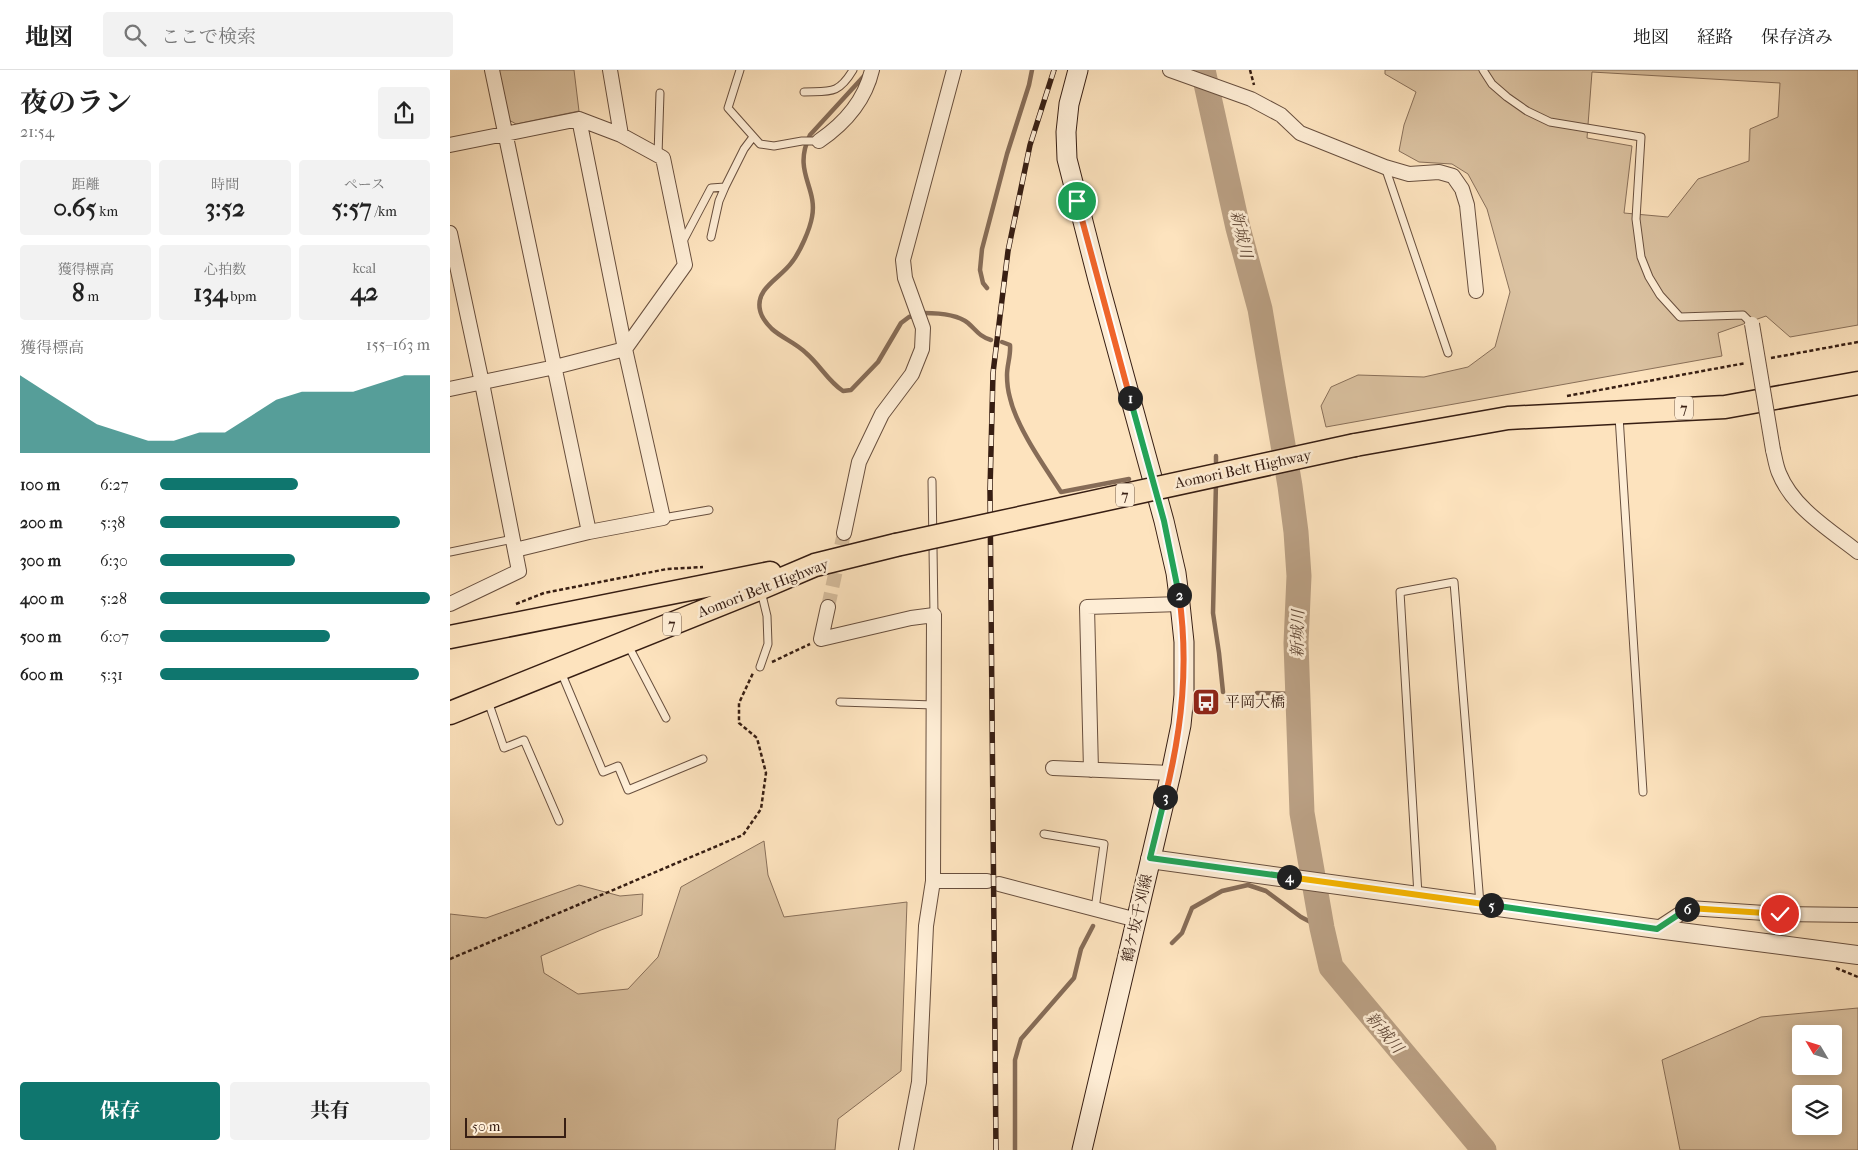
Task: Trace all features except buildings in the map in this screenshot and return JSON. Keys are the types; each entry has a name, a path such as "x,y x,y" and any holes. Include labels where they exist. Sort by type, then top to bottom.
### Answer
{"highway":[{"name":"Aomori Belt Highway","path":"450,713 815,565 896,545 1355,445 1508,418 1725,407 1858,383"},
{"path":"450,638 815,565"}],"main road":[{"name":"鶴ケ坂千刈線","path":"1078,70 1069,104 1066,132 1067,159 1095,271 1164,521 1176,573 1184,642 1184,695 1171,774 1082,1150"}],"street":[{"path":"492,70 589,532"},
{"path":"610,70 621,134"},
{"path":"816,141 844,120 864,94 872,70"},
{"path":"844,533 859,462 882,414 912,374 922,348 923,328 905,278 903,260 954,70"},
{"path":"1170,70 1251,99 1281,115 1300,133 1385,167 1409,174 1439,172 1453,176 1462,189 1467,205 1476,291"},
{"path":"514,544 663,518 625,350 578,119"},
{"path":"450,145 578,119 621,134 663,158 685,265 625,350 554,367 450,388"},
{"path":"450,233 482,382 519,571 450,604"},
{"path":"1752,324 1773,450 1779,474 1790,493 1812,516 1858,552"},
{"path":"1091,770 1087,607 1180,604"},
{"path":"828,607 821,639 911,618 934,615 933,881 926,926 919,1082 906,1150"},
{"path":"1053,768 1171,774"},
{"path":"1150,858 1657,929 1858,955"},
{"path":"933,881 993,882 1137,920"},
{"path":"1657,929 1689,908 1780,914 1858,915"}],"lane":[{"path":"740,70 728,108 760,144 774,146 802,141 816,141"},
{"path":"804,92 834,91 847,80 853,70"},
{"path":"1483,70 1492,84 1507,97 1527,111 1550,122 1642,137 1636,220 1641,257 1649,277 1660,295 1680,317 1743,315 1752,324"},
{"path":"658,155 660,93"},
{"path":"711,237 719,201 744,149 753,137"},
{"path":"1385,167 1448,353"},
{"path":"681,245 712,188 725,187"},
{"path":"1619,413 1643,792"},
{"path":"932,481 934,615"},
{"path":"663,518 709,510"},
{"path":"450,552 514,544"},
{"path":"1418,895 1400,592 1454,582 1480,904"},
{"path":"760,667 768,644 767,616 761,588"},
{"path":"626,642 666,718"},
{"path":"560,669 603,772 618,766 628,790 703,759"},
{"path":"487,698 504,748 524,740 559,821"},
{"path":"840,702 934,705"},
{"path":"1044,834 1104,844 1095,909"}],"path":[{"path":"1762,360 1858,342"},
{"path":"1567,396 1753,362"},
{"path":"450,959 743,835 761,809 766,773 757,738 739,723 739,703 755,669 821,639"}],"shaded area":[{"path":"499,70 574,70 579,111 516,124 509,120"},
{"path":"1385,70 1858,70 1858,325 1790,337 1766,316 1718,333 1722,356 1326,427 1321,406 1331,387 1358,375 1424,377 1468,367 1495,347 1510,292 1487,209 1468,174 1452,164 1419,162 1399,151 1404,125 1416,92 1385,74","holes":["1592,72 1780,83 1778,117 1750,129 1749,161 1698,179 1668,217 1624,213 1632,146 1587,138"]},
{"path":"764,841 768,875 784,917 907,902 901,1071 838,1119 835,1150 450,1150 450,914 486,918 579,885 620,896 643,894 642,915 601,930 541,956 544,973 578,994 628,989 658,957 681,887"},
{"path":"1858,1008 1858,1150 1680,1150 1662,1060 1761,1017"}],"waterway":[{"path":"987,288 983,283 980,270 982,249 1032,70"},
{"name":"新城川","path":"1203,70 1238,228 1260,309 1290,486 1299,576 1296,643 1302,813 1322,928 1331,967 1484,1150"},
{"path":"864,76 810,135 805,148 804,169 812,197 811,222 795,258 761,295 759,302 760,310 764,320 772,329 802,349 833,383 843,391 851,390 878,362 901,323 913,316"},
{"path":"924,313 942,314 964,320 981,335 991,340"},
{"path":"1002,342 1010,345 1007,381 1014,410 1032,446 1061,492 1129,479"},
{"path":"1216,456 1216,469"},
{"path":"1216,482 1213,613 1223,692"},
{"path":"1257,693 1298,694"},
{"path":"1172,943 1182,933 1192,908 1222,891 1248,885 1266,891 1301,917 1322,928"},
{"path":"1015,1150 1015,1060 1021,1039 1074,978 1081,949 1093,926"}],"tunnel":[{"path":"828,607 844,533"}],"railway":[{"path":"996,1150 990,490 993,373 1008,251 1030,145 1054,70"}],"place":[{"name":"平岡大橋","path":"1206,702"}],"route":[{"path":"1077,201 1164,521 1176,573 1180,604 1184,642 1184,695 1171,774 1150,858 1657,929 1689,908 1780,914"}]}
